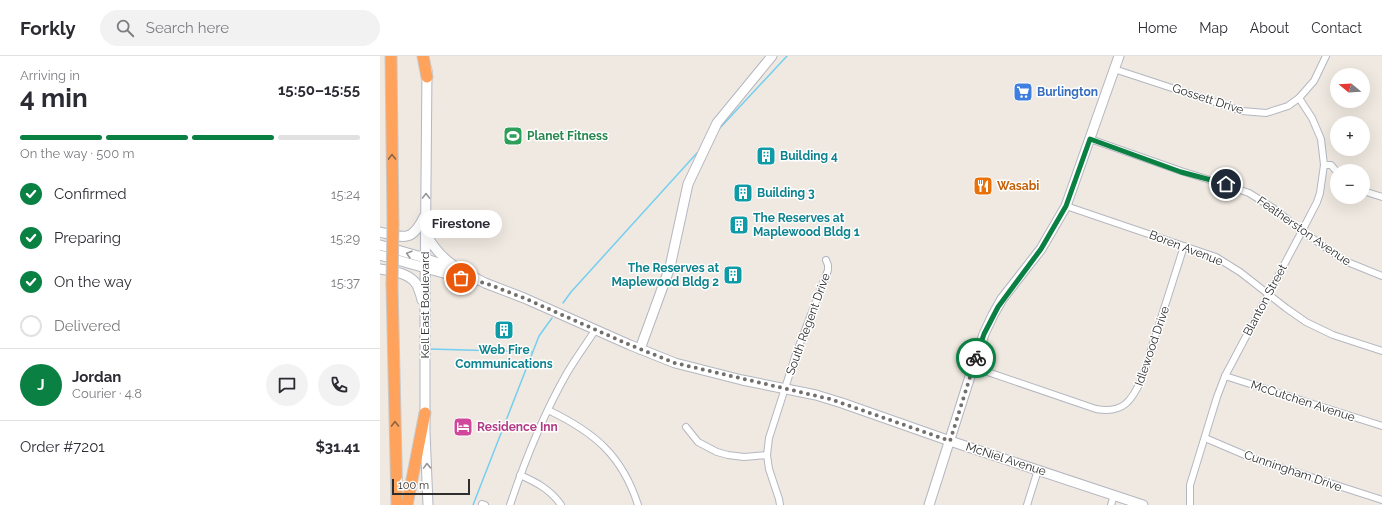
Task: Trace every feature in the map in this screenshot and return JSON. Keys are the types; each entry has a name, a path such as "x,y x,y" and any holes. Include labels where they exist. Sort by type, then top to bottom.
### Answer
{"highway":[{"path":"391,56 393,224 392,284 397,505"},
{"path":"423,56 427,77"},
{"path":"407,505 425,413"}],"street":[{"name":"Kell East Boulevard","path":"427,56 425,413 428,505"},
{"path":"640,349 670,267 688,184 717,123 772,56"},
{"path":"929,505 984,334 1002,300 1041,249 1066,206 1119,56"},
{"name":"Gossett Drive","path":"1114,69 1249,112 1272,111 1288,106 1299,98 1314,82 1326,56"},
{"name":"Blanton Street","path":"1190,505 1190,485 1225,376 1317,202 1320,192 1324,165 1321,138 1317,127 1299,98"},
{"name":"Featherston Avenue","path":"1090,139 1181,172 1226,184 1249,193 1273,208 1302,231 1345,261 1382,276"},
{"path":"1324,165 1330,165"},
{"path":"1370,193 1382,197"},
{"name":"Boren Avenue","path":"1066,206 1216,257 1230,265 1306,322 1333,335 1382,351"},
{"path":"380,232 402,238 411,235 420,226 426,215"},
{"path":"426,232 433,247 444,259 464,272"},
{"name":"McNiel Avenue","path":"380,245 464,272 485,283 524,298 640,349 688,367 785,388 842,403 950,441 1143,505"},
{"name":"Idlewood Drive","path":"973,367 1096,409 1108,410 1119,408 1132,398 1142,378 1184,246"},
{"name":"McNiel Avenue","path":"380,256 445,274 485,283"},
{"name":"South Regent Drive","path":"780,505 769,469 767,455 769,438 796,354 828,270 826,260"},
{"path":"380,269 408,276 416,284 425,307"},
{"path":"425,294 429,283 439,275 445,274"},
{"path":"510,505 532,445 548,410 567,373 596,329"},
{"name":"McCutchen Avenue","path":"1225,376 1382,426"},
{"path":"548,410 585,431 603,445 626,474 638,505"},
{"path":"686,427 698,442 717,452 744,457 767,455"},
{"name":"Cunningham Drive","path":"1205,438 1252,458 1382,500"},
{"path":"1027,505 1038,470"},
{"path":"520,475 548,490 561,505"},
{"path":"1111,505 1114,496"}],"waterway":[{"path":"718,130 787,56"},
{"path":"563,303 571,292 697,153"},
{"path":"473,505 539,336 552,318"},
{"path":"430,349 532,352"}],"way so far":[{"path":"461,278 485,283 524,298 630,345 675,363 742,380 816,395 853,406 950,441 976,358"}],"place":[{"name":"Burlington","path":"1023,92"},
{"name":"Planet Fitness","path":"513,136"},
{"name":"Building 4","path":"766,156"},
{"name":"Wasabi","path":"983,186"},
{"name":"Building 3","path":"743,193"},
{"name":"The Reserves at Maplewood Bldg 1","path":"739,225"},
{"name":"The Reserves at Maplewood Bldg 2","path":"733,275"},
{"name":"Firestone","path":"461,278"},
{"name":"Web Fire Communications","path":"504,330"},
{"name":"Residence Inn","path":"463,427"}],"route":[{"path":"976,358 984,334 993,315 1002,300 1041,249 1066,206 1090,139 1181,172 1226,184"}]}
